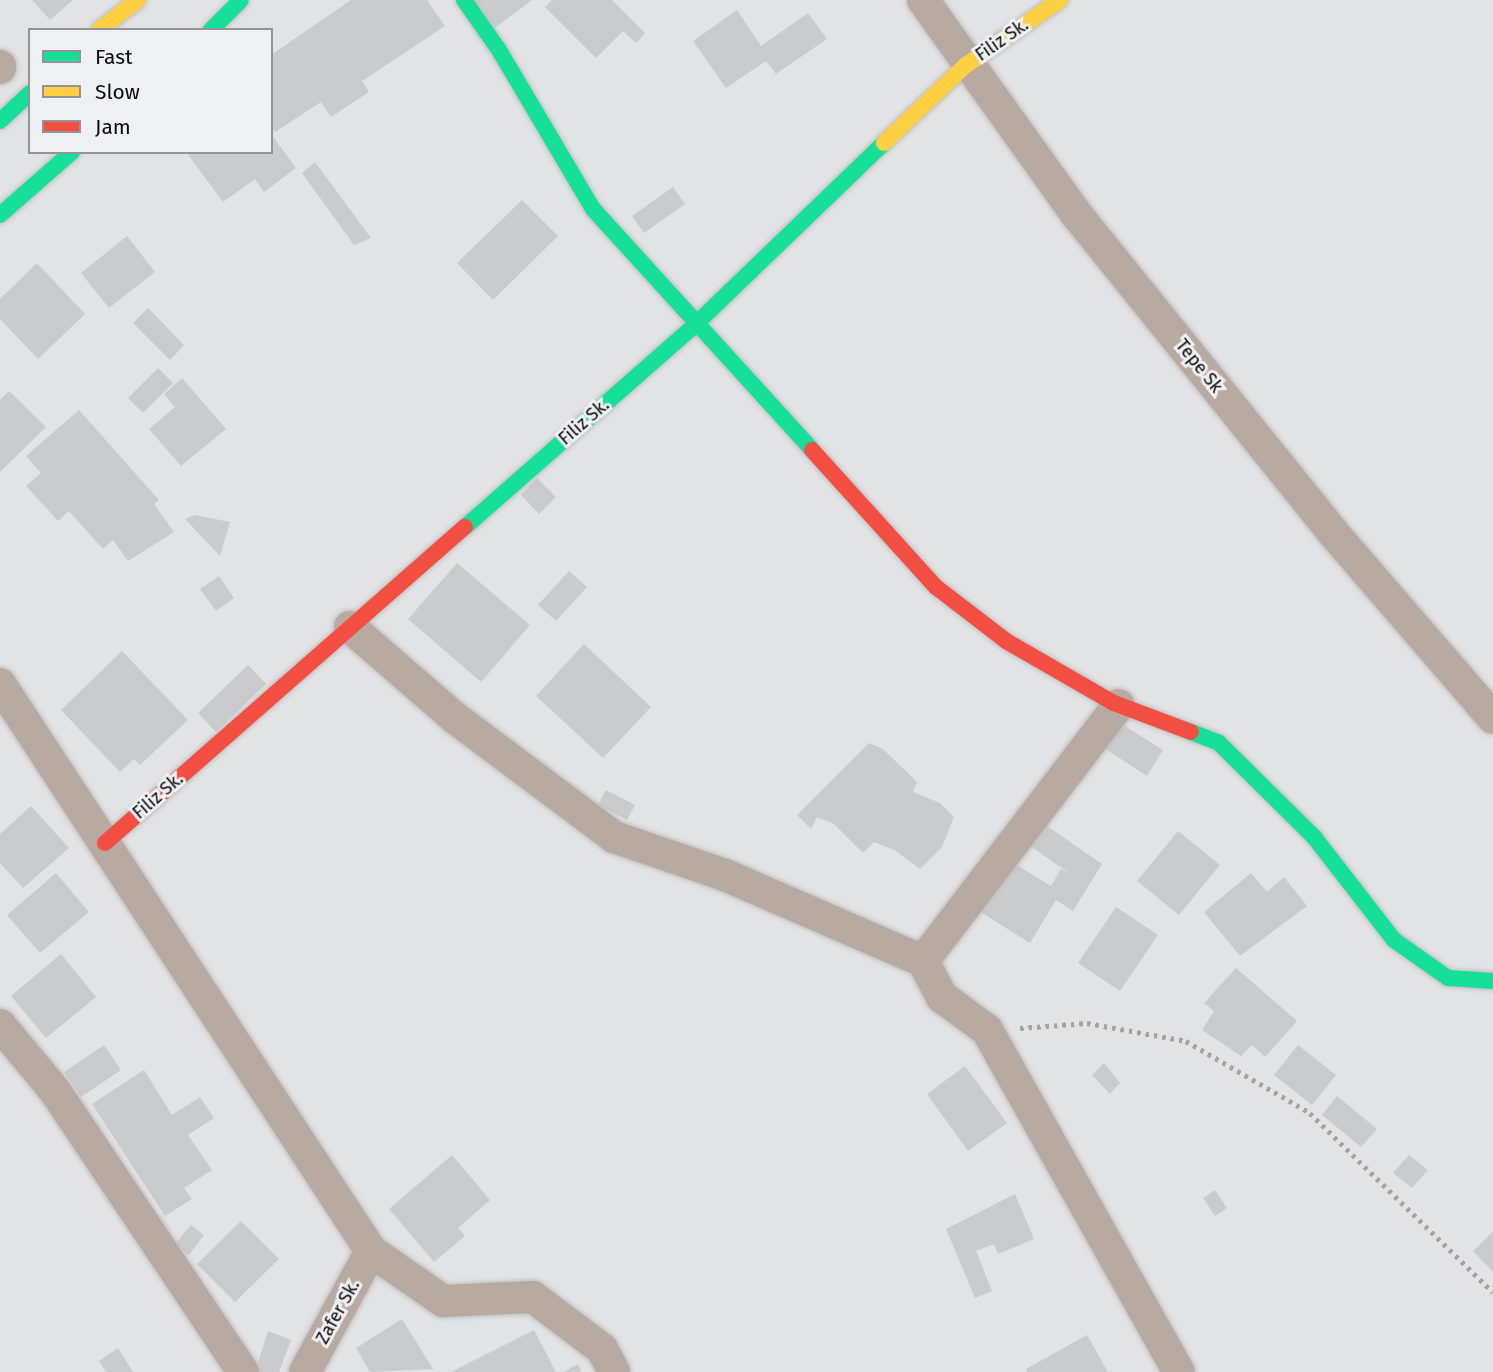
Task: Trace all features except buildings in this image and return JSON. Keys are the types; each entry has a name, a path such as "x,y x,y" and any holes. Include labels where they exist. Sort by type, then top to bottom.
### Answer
{"main road":[{"path":"102,28 138,0"},
{"path":"213,28 241,0"},
{"path":"464,0 499,50 593,209 936,587 1006,642 1119,705 1219,743 1314,837 1394,940 1448,978 1493,981"},
{"name":"Filiz Sk.","path":"105,843 698,322 966,65 1060,0"},
{"path":"0,121 28,95"},
{"path":"0,215 70,154"}],"street":[{"name":"Tepe Sk","path":"923,0 966,65 1094,237 1336,536 1493,718"},
{"path":"350,627 455,718 614,837 726,875 923,961 943,997 987,1030 1180,1372"},
{"path":"0,684 371,1251 443,1301 533,1297 602,1349 614,1372"},
{"path":"923,961 1119,705"},
{"path":"0,1025 55,1091 243,1372"},
{"name":"Zafer Sk.","path":"305,1372 371,1251"}],"path":[{"path":"987,1030 1087,1023 1186,1041 1310,1113 1493,1292"}],"traffic: fast":[{"path":"213,28 241,0"},
{"path":"464,0 499,50 593,209 812,450"},
{"path":"0,121 28,95"},
{"path":"465,527 698,322 884,143"},
{"path":"0,215 70,154"},
{"path":"1191,732 1219,743 1314,837 1394,940 1448,978 1493,981"}],"traffic: slow":[{"path":"102,28 138,0"},
{"path":"884,143 966,65 1060,0"}],"traffic: jam":[{"path":"812,450 936,587 1006,641 1114,703 1191,732"},
{"path":"105,843 465,527"}]}
